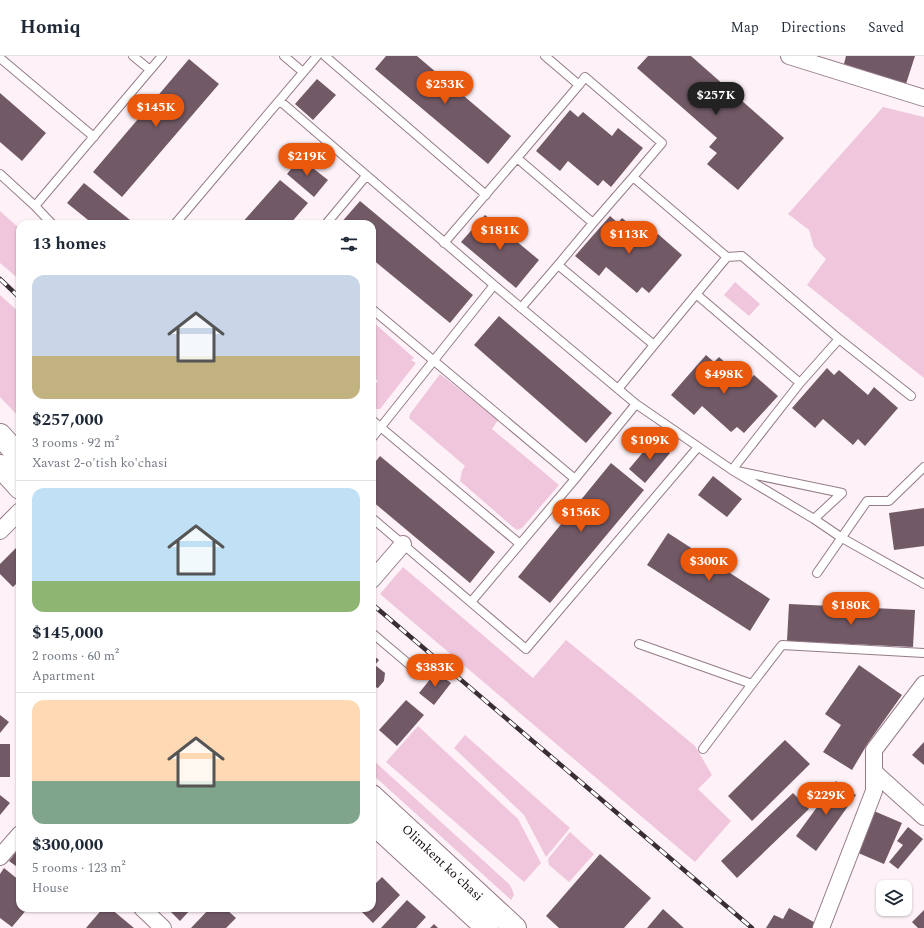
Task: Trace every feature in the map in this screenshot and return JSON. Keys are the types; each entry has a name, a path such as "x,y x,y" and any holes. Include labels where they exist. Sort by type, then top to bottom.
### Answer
{"main road":[{"path":"0,436 16,452"},
{"path":"0,466 16,484"},
{"name":"Olimkent ko'chasi","path":"376,800 515,928"},
{"name":"Olimkent ko'chasi","path":"376,826 487,928"}],"street":[{"path":"789,56 924,98"},
{"path":"0,531 16,515"},
{"path":"376,575 403,544"},
{"path":"821,928 874,791 874,750 924,684"},
{"path":"874,772 924,817"},
{"path":"0,857 16,839"},
{"path":"146,912 163,928"}],"lane":[{"path":"133,56 150,70"},
{"path":"35,206 162,56"},
{"path":"284,56 303,72"},
{"path":"178,220 317,56"},
{"path":"325,56 486,194"},
{"path":"545,56 579,85"},
{"path":"0,58 94,137"},
{"path":"444,243 585,77 662,143 521,308"},
{"path":"280,101 494,286 636,404 732,470 814,519 842,538 924,584"},
{"path":"517,158 593,223"},
{"path":"0,174 48,220"},
{"path":"329,220 366,176"},
{"path":"633,177 727,257 742,256 839,339 910,396"},
{"path":"618,389 727,257"},
{"path":"558,265 654,345"},
{"path":"376,433 494,286"},
{"path":"696,294 800,383"},
{"path":"376,312 575,479"},
{"path":"732,470 800,383 839,339"},
{"path":"471,602 636,404"},
{"path":"376,423 520,544"},
{"path":"376,521 526,649 698,447"},
{"path":"817,573 866,501 889,501 924,467"},
{"path":"732,470 842,493 814,519"},
{"path":"376,636 411,666"},
{"path":"639,644 752,684"},
{"path":"703,749 782,645 924,653"}],"shaded area":[{"path":"883,107 924,117 924,378 807,285 826,259 814,247 809,230 788,214"},
{"path":"0,211 16,225 16,277 0,263"},
{"path":"735,282 760,304 749,316 724,295"},
{"path":"0,295 16,309 16,414 0,397"},
{"path":"376,325 414,358 411,360 416,363 380,409 376,409 376,383 378,381 376,379"},
{"path":"440,374 498,420 492,429 559,485 522,528 517,530 513,527 460,481 462,471 465,466 409,418 410,414"},
{"path":"403,567 533,678 566,640 695,746 712,775 698,789 731,821 695,862 380,594"},
{"path":"418,726 518,819 541,863 524,882 386,762"},
{"path":"465,735 570,828 546,857 524,815 454,748"},
{"path":"376,763 509,884 514,895 511,900 376,778"},
{"path":"570,832 594,854 569,882 549,865 548,859"}],"building":[{"path":"386,56 417,56 511,136 488,164 375,69"},
{"path":"648,56 691,56 784,138 738,190 707,164 717,153 709,147 717,138 637,68"},
{"path":"846,56 915,56 906,84 844,64"},
{"path":"189,59 219,84 122,197 93,172"},
{"path":"317,79 336,95 313,120 295,104"},
{"path":"0,93 46,133 22,161 0,142"},
{"path":"570,110 578,117 583,112 612,136 618,128 643,148 611,187 603,180 598,186 568,161 560,171 536,151"},
{"path":"300,158 328,180 314,197 287,174"},
{"path":"280,180 308,203 293,220 245,220"},
{"path":"84,183 130,220 88,220 67,203"},
{"path":"360,201 473,295 450,323 376,262 376,220 343,220"},
{"path":"485,215 539,260 516,288 461,242"},
{"path":"610,216 618,223 622,218 651,242 658,234 682,255 649,293 642,287 637,293 606,267 599,276 575,256"},
{"path":"499,316 612,413 586,443 474,345"},
{"path":"706,355 714,362 719,357 747,382 754,375 778,396 744,433 737,427 731,432 702,406 694,415 671,395"},
{"path":"827,368 834,375 839,370 868,395 874,387 898,408 865,446 858,439 853,445 823,419 815,428 792,408"},
{"path":"654,439 670,453 645,483 629,469"},
{"path":"380,456 495,552 470,583 376,504 376,461"},
{"path":"611,463 644,490 550,603 518,577"},
{"path":"713,476 742,499 727,517 698,495"},
{"path":"924,508 924,546 894,550 889,513"},
{"path":"668,533 770,599 750,631 647,565"},
{"path":"16,548 16,584 13,587 0,574 0,564"},
{"path":"789,604 915,610 913,647 787,641"},
{"path":"859,665 902,695 868,743 852,770 823,752 841,725 825,714"},
{"path":"376,666 385,673 384,681 378,688 376,687"},
{"path":"436,672 451,683 434,705 419,693"},
{"path":"406,700 424,715 397,746 379,730"},
{"path":"0,715 9,722 0,733"},
{"path":"785,740 810,764 752,821 728,796"},
{"path":"924,742 924,765 912,755"},
{"path":"0,744 10,744 10,777 0,777"},
{"path":"836,781 856,795 816,851 796,836"},
{"path":"793,793 809,809 737,878 721,861"},
{"path":"0,795 10,803 0,815"},
{"path":"874,811 902,823 884,864 856,852"},
{"path":"908,827 923,839 898,869 889,862 903,845 897,841"},
{"path":"16,852 16,866 9,861"},
{"path":"600,854 651,898 624,928 559,928 546,916"},
{"path":"4,868 16,878 16,912 25,912 12,927 0,918 0,874"},
{"path":"382,877 400,895 373,923 362,912 376,912 376,883"},
{"path":"407,900 426,917 416,928 381,928"},
{"path":"789,908 819,925 818,928 766,928 774,915 783,919"},
{"path":"663,909 684,928 647,928"},
{"path":"924,910 924,928 918,928 912,922"},
{"path":"100,912 115,912 134,928 86,928"},
{"path":"171,912 188,912 180,921"},
{"path":"206,912 229,912 236,918 226,928 191,928"},
{"path":"434,924 438,928 430,928"}],"railway":[{"path":"0,279 16,294"},
{"path":"376,607 752,928"}]}
